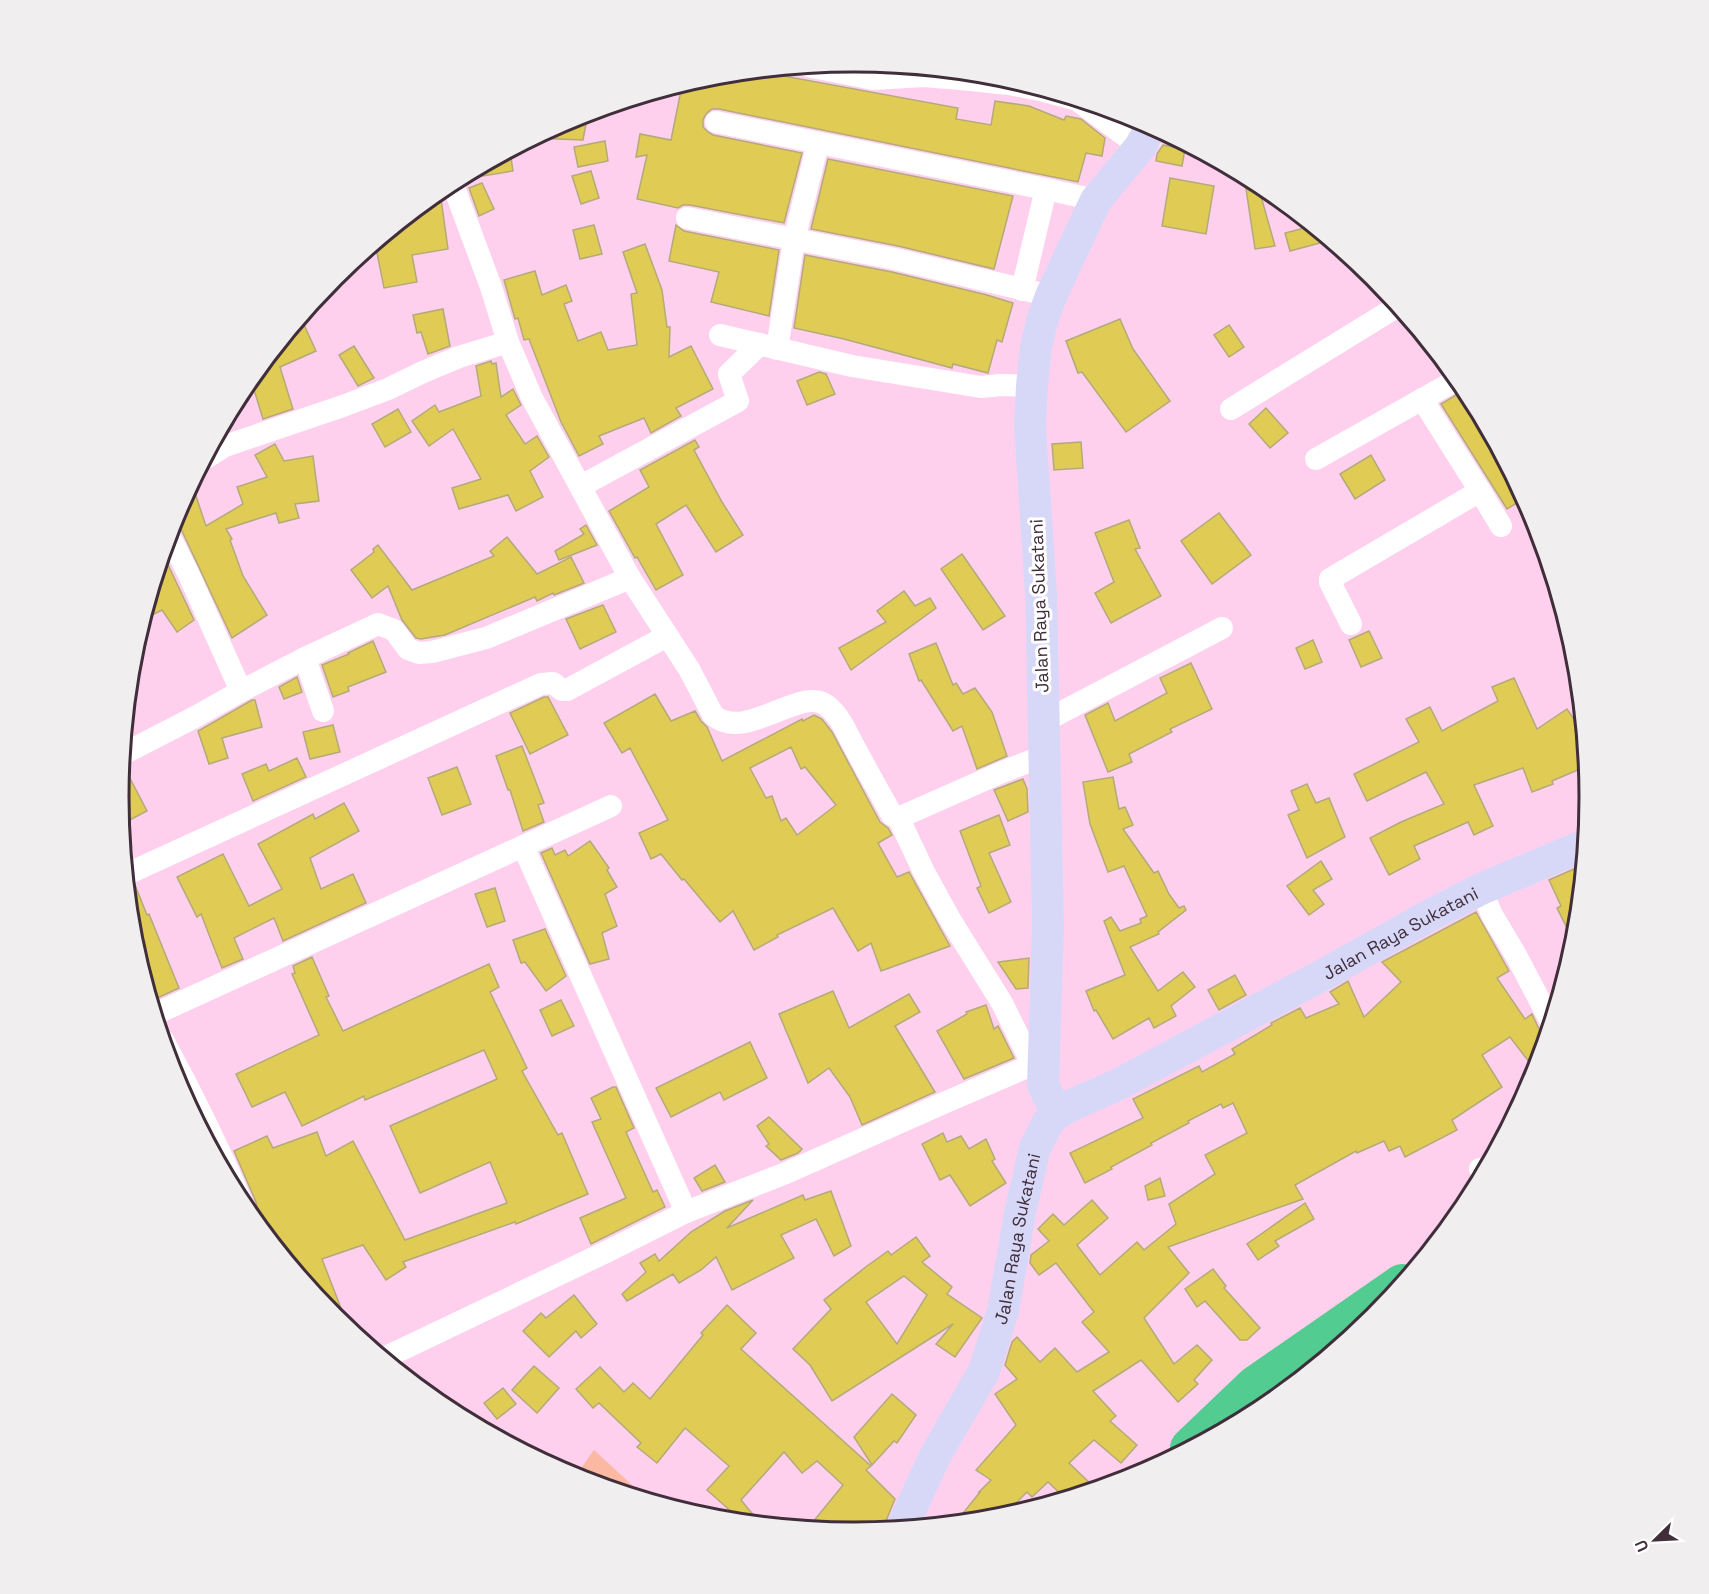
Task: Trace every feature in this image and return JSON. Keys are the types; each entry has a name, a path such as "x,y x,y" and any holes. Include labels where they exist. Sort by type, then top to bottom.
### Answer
{"main road":[{"name":"Jalan Raya Sukatani","path":"1057,1113 1038,1075 1048,926 1041,594 1030,427 1036,347 1042,321 1037,293 1096,200 1151,136"},
{"name":"Jalan Raya Sukatani","path":"906,1520 934,1458 984,1371 1003,1311 1020,1213 1035,1148 1048,1122 1057,1113 1117,1085 1481,889 1578,848"}],"street":[{"path":"841,73 873,79 922,76 950,78"},
{"path":"716,122 1096,200"},
{"path":"581,486 738,401 729,374 769,346 818,143"},
{"path":"687,218 895,260 1037,293 1046,189"},
{"path":"456,192 491,287 508,342 532,398 630,578 689,669 713,715 719,720 740,723 807,700 824,703 840,718 892,815 898,817 1043,756"},
{"path":"1232,409 1392,310"},
{"path":"720,335 852,366 981,387 1032,386"},
{"path":"218,450 225,446 343,406 459,357 508,342"},
{"path":"1316,459 1450,384"},
{"path":"1422,399 1501,526"},
{"path":"1351,624 1330,579 1480,491"},
{"path":"175,547 241,691"},
{"path":"131,750 305,658 378,624 394,630 408,649 419,653 432,652 486,638 630,578"},
{"path":"1043,722 1222,628"},
{"path":"134,871 541,684 553,683 562,690 567,690 667,636"},
{"path":"305,658 323,711"},
{"path":"162,1011 611,806"},
{"path":"391,1354 686,1212 786,1173 946,1102 1038,1075 1002,1003 929,881 898,817"},
{"path":"523,846 686,1212"},
{"path":"1481,889 1492,915 1546,1013"}],"shaded area":[{"path":"594,1450 635,1488 621,1484 581,1469"}],"building":[{"path":"784,76 958,108 956,119 991,125 995,101 1029,106 1064,120 1066,116 1081,119 1105,138 1102,156 1086,153 1078,182 712,109 703,120 703,127 713,135 802,153 784,223 690,205 678,208 637,199 647,155 636,157 640,134 671,140 680,94 713,86"},
{"path":"586,124 583,140 552,139"},
{"path":"605,141 608,161 578,167 574,147"},
{"path":"1163,145 1176,147 1184,152 1182,166 1156,161 1157,154"},
{"path":"511,159 513,171 480,176"},
{"path":"828,159 1013,196 994,269 898,246 811,229"},
{"path":"591,171 599,198 581,204 572,176"},
{"path":"1170,178 1214,186 1206,234 1162,226"},
{"path":"482,183 494,209 479,216 469,188"},
{"path":"1246,187 1261,197 1275,246 1255,249"},
{"path":"441,202 448,249 412,255 417,282 384,288 377,251"},
{"path":"594,225 602,254 580,259 573,230"},
{"path":"676,225 684,231 779,250 769,316 711,302 719,272 669,261"},
{"path":"1304,228 1320,243 1290,251 1285,233"},
{"path":"645,244 662,290 667,327 670,327 669,357 691,346 713,389 676,408 681,416 651,433 644,418 599,436 603,444 579,456 561,422 529,339 524,340 518,318 515,319 504,280 535,271 542,295 566,285 572,301 564,304 578,341 601,332 608,350 637,345 631,294 637,293 623,252"},
{"path":"805,255 892,272 1013,303 1002,342 997,340 988,373 953,364 952,368 794,328"},
{"path":"443,309 450,346 428,354 421,332 417,333 413,315"},
{"path":"1120,319 1133,349 1170,401 1126,432 1082,372 1078,373 1066,341"},
{"path":"304,325 316,351 280,367 293,409 263,419 254,391"},
{"path":"1229,325 1244,347 1229,357 1214,335"},
{"path":"354,346 374,378 358,386 339,355"},
{"path":"491,361 492,364 496,363 501,397 513,389 521,405 506,415 525,444 537,436 549,457 530,471 543,497 516,511 508,495 459,509 452,488 481,479 453,429 429,446 412,421 435,405 439,412 481,396 476,366"},
{"path":"819,372 826,374 835,394 807,405 797,381"},
{"path":"1457,394 1505,476 1517,503 1507,509 1441,404"},
{"path":"1266,408 1288,433 1270,448 1249,424"},
{"path":"398,409 411,432 385,447 372,424"},
{"path":"695,440 699,447 694,450 743,535 716,552 686,505 656,524 683,575 656,590 609,511 649,487 640,470"},
{"path":"1081,442 1083,468 1054,470 1052,444"},
{"path":"275,444 284,461 313,456 319,501 295,504 299,518 279,523 276,513 226,529 232,539 230,540 243,576 267,615 232,638 181,530 196,495 206,526 243,504 237,487 267,477 255,455"},
{"path":"1371,455 1385,480 1355,499 1340,474"},
{"path":"1219,513 1251,555 1212,584 1181,541"},
{"path":"1129,520 1140,548 1135,549 1161,596 1111,623 1095,593 1114,582 1095,533"},
{"path":"586,525 597,545 559,560 555,551 584,534 580,529"},
{"path":"507,537 537,574 571,557 584,583 537,601 535,597 445,635 421,639 416,638 402,620 388,586 372,598 351,570 374,552 373,549 378,545 412,590 494,556 490,551"},
{"path":"962,554 1005,616 983,630 941,569"},
{"path":"168,564 194,620 177,632 162,610 153,615"},
{"path":"904,591 915,606 930,598 936,608 851,670 839,648 886,622 877,611"},
{"path":"603,605 616,632 580,649 566,619"},
{"path":"1369,631 1382,658 1361,667 1349,640"},
{"path":"1313,640 1322,662 1305,669 1296,648"},
{"path":"373,641 386,672 348,687 349,691 333,697 322,665"},
{"path":"936,643 953,685 956,683 963,694 975,688 992,712 1007,756 977,769 962,726 953,731 921,680 919,681 909,654"},
{"path":"1191,663 1212,709 1170,729 1172,732 1129,754 1132,762 1108,772 1085,715 1108,703 1115,721 1167,693 1160,678"},
{"path":"297,677 302,692 284,699 279,687"},
{"path":"1514,678 1537,729 1567,709 1575,721 1579,770 1552,781 1553,784 1532,792 1523,768 1474,785 1493,826 1474,835 1468,822 1414,846 1420,859 1389,875 1370,838 1444,804 1426,772 1367,801 1354,774 1419,742 1406,719 1430,707 1442,731 1498,701 1492,687"},
{"path":"655,694 671,721 695,711 707,727 722,761 802,719 803,721 814,715 822,719 832,732 880,822 888,828 892,835 878,843 897,877 909,872 950,946 881,971 871,943 858,951 833,908 777,935 778,937 754,950 733,911 720,922 661,854 651,859 639,833 668,820 630,748 622,753 604,723","holes":["791,747 801,769 805,767 836,805 797,835 786,818 781,821 772,796 766,798 750,768"]},
{"path":"548,697 568,735 530,754 510,713"},
{"path":"255,700 262,727 222,738 228,758 209,764 198,731"},
{"path":"333,725 340,752 310,759 303,732"},
{"path":"522,746 544,803 538,805 544,822 523,831 496,756"},
{"path":"297,758 306,777 253,801 242,774 266,764 269,771"},
{"path":"457,767 471,804 442,815 428,778"},
{"path":"1113,777 1119,809 1125,807 1133,825 1123,829 1154,873 1158,871 1179,908 1184,906 1186,910 1158,932 1159,934 1130,947 1158,991 1183,972 1195,987 1171,1006 1176,1016 1154,1028 1149,1018 1113,1039 1096,1010 1094,1011 1086,991 1125,975 1104,921 1111,917 1120,931 1141,923 1140,919 1147,916 1124,866 1108,872 1090,824 1083,782"},
{"path":"130,778 147,811 130,820"},
{"path":"1023,779 1027,789 1028,812 1008,821 994,790"},
{"path":"1307,784 1316,803 1329,798 1345,837 1307,858 1288,815 1299,810 1291,791"},
{"path":"344,803 359,831 310,858 321,889 353,874 366,903 283,941 274,918 234,938 243,959 222,968 201,914 197,917 177,877 223,854 249,906 282,889 258,844 313,814 315,819"},
{"path":"999,815 1010,845 989,853 1011,902 989,913 977,888 981,886 960,831"},
{"path":"590,841 609,868 607,870 617,887 605,894 617,926 602,933 609,959 590,964 541,853 552,848 555,855 565,850 568,856"},
{"path":"1321,861 1332,879 1313,890 1324,904 1309,915 1287,886"},
{"path":"1575,868 1567,929 1557,908 1561,906 1549,880"},
{"path":"135,886 147,915 149,914 179,988 158,998 143,938"},
{"path":"495,888 505,921 487,927 475,894"},
{"path":"1476,912 1509,971 1497,978 1525,1019 1532,1014 1541,1030 1529,1062 1510,1037 1482,1055 1502,1087 1452,1120 1457,1130 1405,1157 1400,1146 1389,1151 1384,1141 1357,1153 1356,1151 1295,1185 1303,1199 1168,1247 1189,1273 1144,1318 1174,1364 1197,1345 1212,1360 1194,1380 1198,1384 1178,1402 1141,1360 1093,1391 1116,1416 1110,1421 1137,1445 1121,1463 1094,1440 1069,1463 1090,1483 1059,1492 1048,1482 1032,1497 1027,1492 1016,1503 963,1514 991,1480 976,1470 1016,1425 995,1394 1017,1379 1005,1365 1012,1342 1017,1337 1040,1362 1055,1348 1077,1372 1109,1352 1082,1322 1094,1312 1056,1263 1039,1275 1030,1263 1031,1255 1049,1241 1038,1229 1053,1214 1064,1225 1092,1200 1108,1218 1077,1245 1100,1275 1137,1242 1144,1250 1176,1224 1169,1204 1215,1174 1205,1155 1247,1133 1233,1103 1223,1108 1221,1104 1188,1121 1189,1123 1085,1183 1070,1153 1143,1118 1133,1099 1199,1066 1202,1072 1235,1054 1232,1049 1272,1025 1271,1023 1300,1008 1306,1018 1339,1004 1330,992 1348,981 1364,1017 1401,982 1382,962"},
{"path":"545,929 566,976 546,991 525,962 521,963 513,940"},
{"path":"312,957 329,996 326,997 343,1031 489,964 499,987 490,992 527,1068 522,1071 558,1135 562,1133 588,1194 516,1224 515,1222 403,1262 406,1267 386,1280 363,1245 322,1259 341,1309 309,1275 257,1207 234,1151 267,1136 273,1148 317,1132 326,1156 353,1141 405,1240 507,1203 490,1162 420,1193 390,1126 497,1079 484,1050 365,1100 364,1096 302,1126 285,1092 252,1107 236,1074 319,1035 292,974 295,973 293,966"},
{"path":"1029,958 1028,988 1016,989 998,962"},
{"path":"1235,975 1246,995 1219,1010 1208,990"},
{"path":"833,991 849,1028 909,994 920,1012 895,1026 935,1092 862,1125 850,1097 829,1068 808,1083 779,1014"},
{"path":"561,1000 574,1026 552,1036 540,1010"},
{"path":"986,1005 994,1029 998,1026 1014,1058 964,1079 937,1031 967,1014 966,1012"},
{"path":"750,1042 767,1078 724,1100 720,1092 671,1117 656,1088"},
{"path":"616,1087 634,1128 626,1132 653,1192 657,1190 665,1207 591,1244 580,1218 626,1198 592,1122 601,1119 591,1098"},
{"path":"769,1117 802,1149 798,1153 781,1160 766,1146 769,1144 757,1126"},
{"path":"943,1133 947,1142 961,1136 969,1149 986,1139 995,1159 992,1161 1006,1183 970,1206 950,1175 940,1180 922,1144"},
{"path":"715,1165 725,1182 702,1191 694,1178"},
{"path":"1160,1178 1165,1196 1148,1200 1145,1186"},
{"path":"831,1191 851,1246 834,1256 816,1219 781,1235 794,1258 732,1290 716,1257 701,1270 679,1283 673,1274 627,1301 622,1294 646,1272 640,1263 655,1254 659,1261 691,1232 725,1211 753,1200 727,1228 803,1195 805,1200"},
{"path":"1305,1203 1314,1219 1275,1241 1279,1246 1258,1260 1247,1244"},
{"path":"916,1237 930,1256 922,1262 952,1287 947,1294 982,1318 955,1357 936,1344 953,1324 832,1401 810,1365 793,1349 831,1309 824,1300 888,1251 891,1255","holes":["904,1276 927,1295 897,1344 866,1302"]},
{"path":"1213,1269 1226,1286 1224,1288 1260,1328 1247,1340 1240,1340 1205,1301 1197,1307 1185,1289"},
{"path":"574,1295 597,1324 581,1338 576,1331 549,1357 523,1331 541,1313 546,1318"},
{"path":"727,1305 756,1333 741,1349 871,1466 866,1470 895,1499 886,1521 814,1520 843,1485 817,1461 802,1473 784,1452 741,1500 753,1515 731,1511 707,1490 729,1466 685,1428 657,1463 637,1447 641,1443 599,1403 593,1408 576,1389 600,1367 624,1392 633,1383 650,1399 703,1335 701,1333"},
{"path":"534,1366 559,1388 537,1413 512,1390"},
{"path":"503,1388 516,1404 497,1419 484,1403"},
{"path":"892,1394 916,1415 897,1443 894,1441 872,1465 854,1437"}],"waterway":[{"path":"1211,1428 1255,1386 1372,1305"}]}
